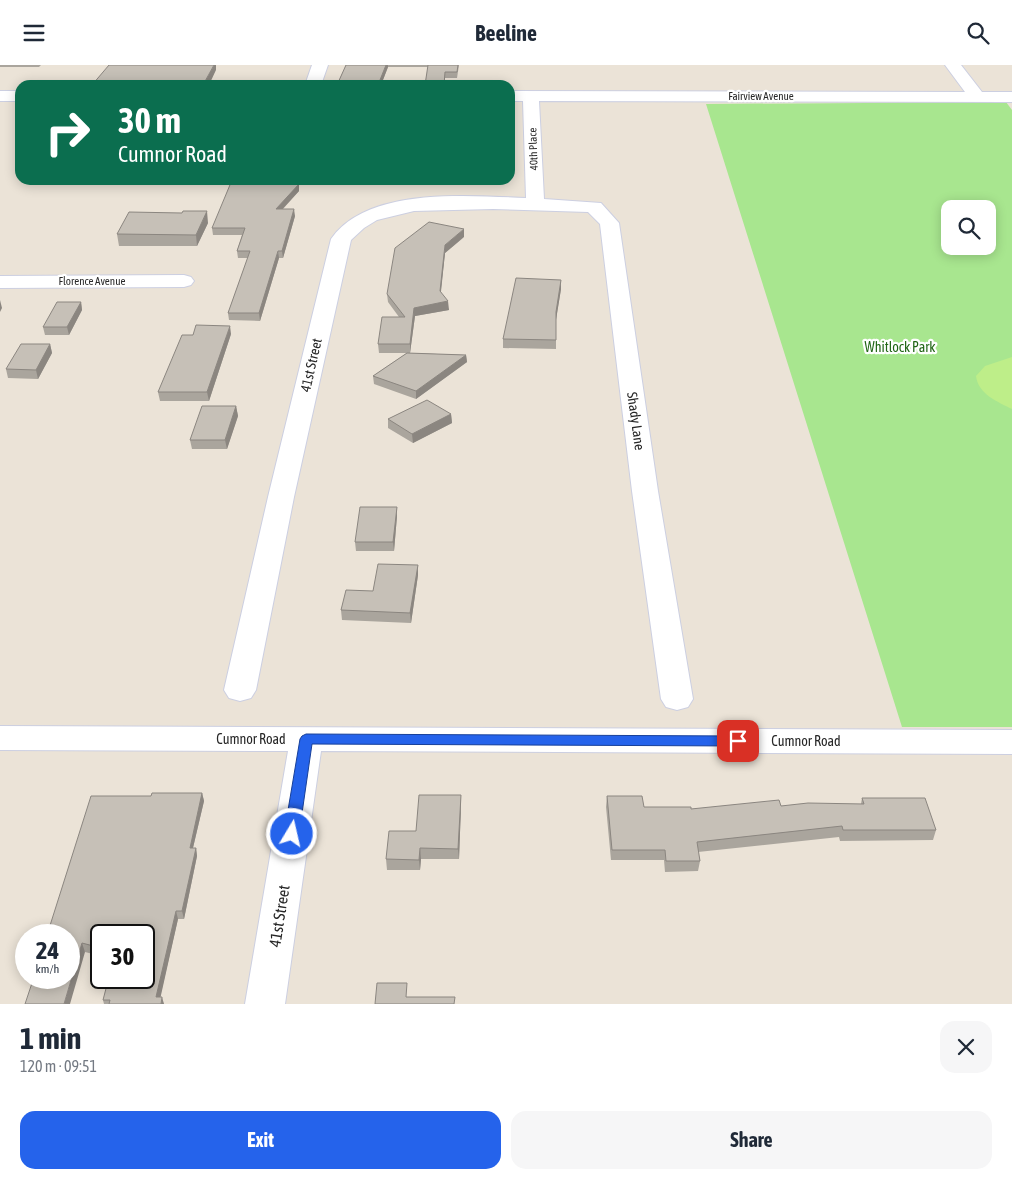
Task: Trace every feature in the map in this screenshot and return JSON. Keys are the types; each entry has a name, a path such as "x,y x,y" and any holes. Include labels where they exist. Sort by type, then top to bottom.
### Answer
{"street":[{"path":"315,80 320,65"},
{"path":"953,65 977,97"},
{"path":"0,95 15,95"},
{"name":"Fairview Avenue","path":"515,96 1012,97"},
{"name":"40th Place","path":"531,96 535,203"},
{"name":"41st Street","path":"240,690 285,477 341,239 353,227 374,215 415,205 437,203 535,203"},
{"name":"Shady Lane","path":"535,203 594,207 609,223 645,491 677,699"},
{"name":"Florence Avenue","path":"0,282 184,281"},
{"name":"Cumnor Road","path":"0,738 1012,742"},
{"name":"41st Street","path":"265,1004 306,739"}],"green space":[{"name":"Whitlock Park","path":"1006,102 1012,110 1012,727 902,727 706,104"},
{"path":"1012,357 1012,409 985,393 980,388 976,376 985,366"}],"building":[{"path":"109,65 214,65 206,80 96,80"},
{"path":"346,65 386,65 380,80 339,80"},
{"path":"428,65 458,65 457,72 445,72 444,80 426,80"},
{"path":"230,185 298,185 276,209 294,209 282,251 278,251 259,313 228,313 250,251 237,251 245,228 212,228"},
{"path":"183,211 207,211 196,235 117,234 129,212 182,213"},
{"path":"429,222 464,229 445,245 440,291 448,301 414,308 410,344 378,344 382,317 405,317 387,294 395,248"},
{"path":"516,278 561,280 556,312 556,340 503,339"},
{"path":"57,302 81,302 67,327 43,327"},
{"path":"196,325 230,326 207,392 158,392 182,335 193,335"},
{"path":"21,344 50,344 36,370 6,369"},
{"path":"407,353 466,355 416,391 373,376"},
{"path":"427,400 451,414 412,434 388,419"},
{"path":"202,406 236,406 225,440 190,440"},
{"path":"360,507 397,507 393,542 355,542"},
{"path":"378,564 418,565 410,613 341,610 346,590 373,591"},
{"path":"152,793 202,793 190,848 196,848 182,911 176,911 156,997 162,997 161,1004 109,1004 110,1000 103,1000 106,989 155,989 155,924 90,924 90,945 82,943 80,950 80,924 50,924 91,796 151,796"},
{"path":"419,795 461,795 458,849 420,848 419,860 386,859 389,831 416,831"},
{"path":"607,796 642,796 644,807 691,807 691,809 779,800 781,806 808,803 864,804 862,798 925,798 936,830 843,830 842,826 697,842 700,861 666,861 665,850 612,850"},
{"path":"377,983 407,983 406,997 455,997 454,1004 375,1004"},
{"path":"30,989 68,989 64,1004 25,1004"}],"route":[{"path":"292,834 306,739 738,741"}]}
